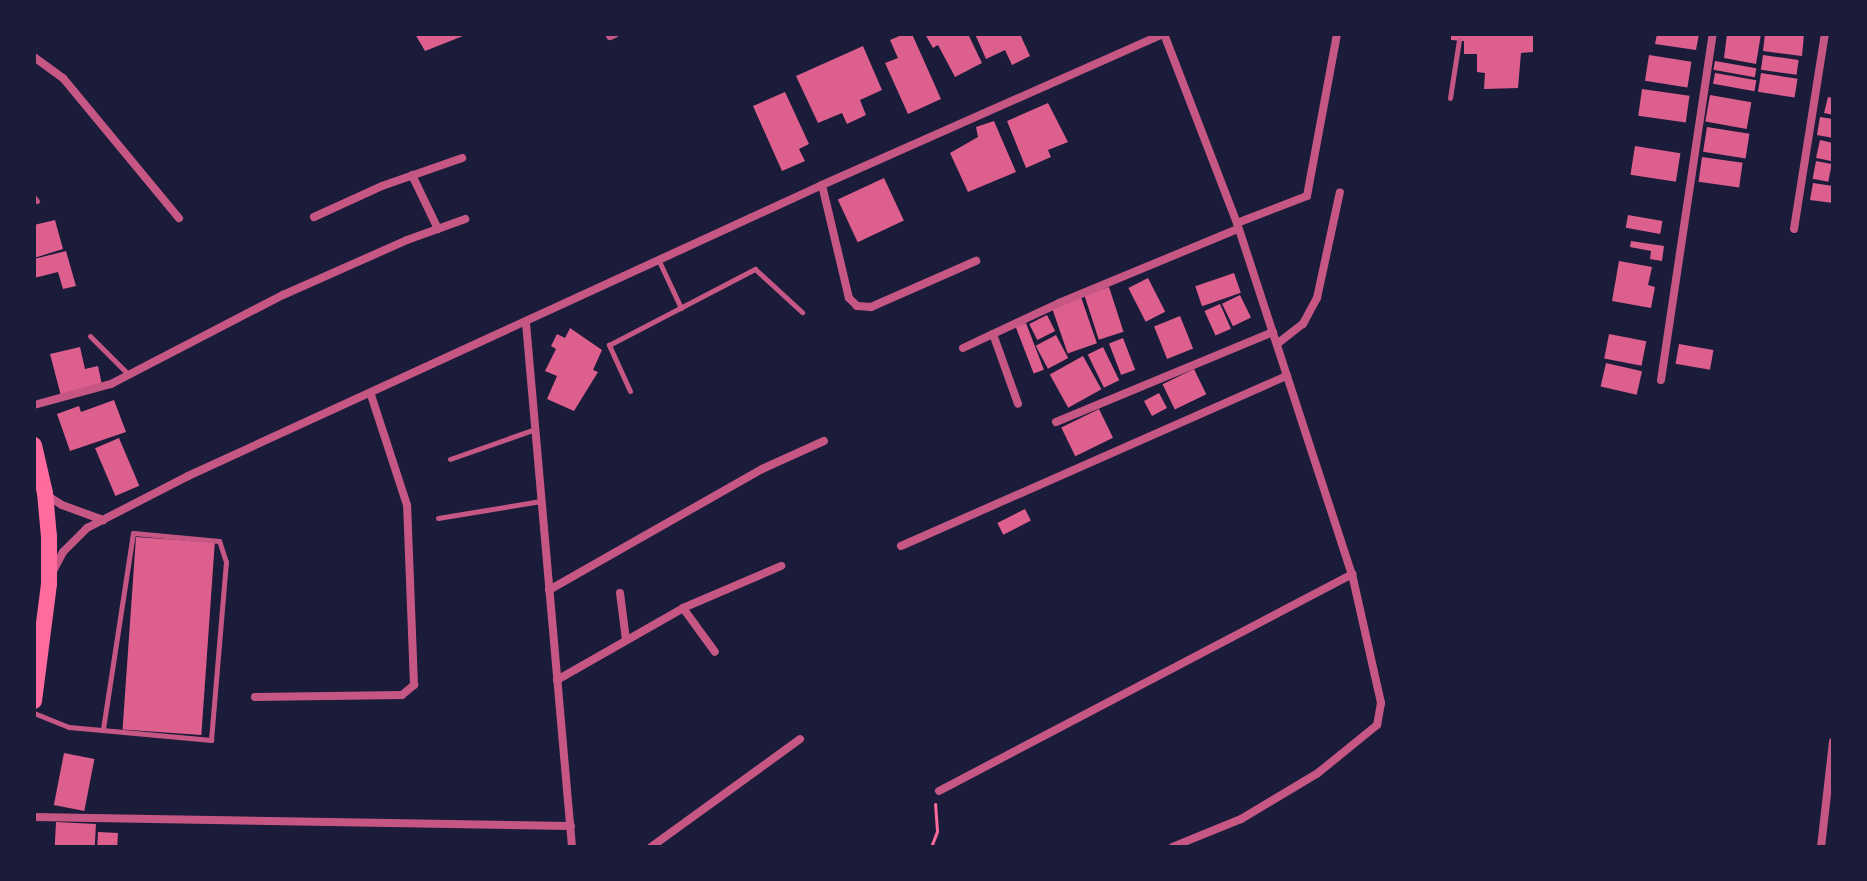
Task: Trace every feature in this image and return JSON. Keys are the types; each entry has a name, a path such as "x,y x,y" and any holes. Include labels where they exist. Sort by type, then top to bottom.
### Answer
{"main road":[{"path":"34,445 45,493 49,584 34,701"}],"street":[{"path":"49,584 68,546 103,520 188,476 371,395 822,185 1163,34 1238,226 1352,574 1381,703 1377,725 1318,773 1241,819 1172,847"},
{"path":"963,348 1307,196 1337,34"},
{"path":"1661,380 1713,34"},
{"path":"1794,229 1825,34"},
{"path":"34,57 63,78 179,218"},
{"path":"314,217 412,175 462,158"},
{"path":"412,175 438,229"},
{"path":"822,185 849,298 857,306 871,307 976,261"},
{"path":"1277,344 1303,324 1317,298 1340,192"},
{"path":"34,405 111,384 283,295 465,219"},
{"path":"526,323 572,847"},
{"path":"1056,422 1273,332"},
{"path":"993,334 1018,404"},
{"path":"901,546 1287,376"},
{"path":"255,697 402,695 414,685 407,505 371,395"},
{"path":"549,590 762,469 824,441"},
{"path":"45,493 62,505 103,520"},
{"path":"557,680 683,608 781,566"},
{"path":"939,791 1352,574"},
{"path":"620,593 626,640"},
{"path":"683,608 715,652"},
{"path":"651,847 800,739"},
{"path":"1833,742 1822,844 1833,840"},
{"path":"34,817 571,826"}],"lane":[{"path":"1450,98 1459,40"},
{"path":"659,261 681,308"},
{"path":"630,391 609,345 755,269 802,312"},
{"path":"90,336 129,375"},
{"path":"450,459 535,429"},
{"path":"438,518 541,501"},
{"path":"34,713 69,727 211,740 226,562 219,541 133,533 103,730"}],"path":[{"path":"931,847 937,831 935,801 939,791"}],"building":[{"path":"415,34 468,34 425,51"},
{"path":"912,34 941,99 908,114 885,63 898,58 890,40"},
{"path":"925,34 968,34 982,63 955,77 938,45 933,48"},
{"path":"975,34 1020,34 1030,56 1012,65 1005,50 986,59"},
{"path":"1451,34 1533,34 1533,52 1521,53 1518,88 1484,89 1485,73 1477,72 1477,54 1464,54 1464,41 1451,40"},
{"path":"1657,34 1699,34 1696,50 1655,44"},
{"path":"1727,34 1761,34 1756,64 1724,58"},
{"path":"1765,34 1804,34 1802,56 1763,51"},
{"path":"863,46 882,90 860,100 866,115 847,124 842,113 818,123 796,76"},
{"path":"1649,55 1691,62 1687,87 1645,81"},
{"path":"1763,55 1799,60 1797,75 1761,70"},
{"path":"1715,61 1756,68 1755,77 1713,70"},
{"path":"1715,73 1756,80 1754,91 1713,84"},
{"path":"1761,73 1798,79 1795,98 1758,92"},
{"path":"1642,89 1690,96 1686,122 1638,116"},
{"path":"785,92 809,144 799,149 805,161 782,171 753,106"},
{"path":"1710,95 1751,102 1747,129 1705,122"},
{"path":"1828,97 1833,98 1833,115 1824,113"},
{"path":"1048,103 1068,142 1048,150 1051,157 1026,168 1007,121"},
{"path":"1820,117 1833,119 1833,138 1817,135"},
{"path":"994,121 1016,172 968,192 950,153 978,137 976,127"},
{"path":"1707,127 1749,134 1746,158 1703,152"},
{"path":"1820,140 1833,143 1831,161 1816,158"},
{"path":"1635,146 1680,153 1676,182 1630,175"},
{"path":"1702,157 1743,163 1739,187 1699,182"},
{"path":"1816,161 1832,164 1828,182 1813,179"},
{"path":"884,178 904,221 858,242 838,200"},
{"path":"1813,183 1833,186 1833,203 1810,200"},
{"path":"1628,215 1662,221 1660,234 1626,228"},
{"path":"55,220 63,249 34,258 34,225"},
{"path":"1631,241 1664,246 1662,261 1650,259 1651,251 1630,247"},
{"path":"66,251 76,286 63,289 58,272 34,278 34,259"},
{"path":"1619,261 1652,267 1648,285 1655,287 1651,308 1612,301"},
{"path":"1234,273 1241,293 1202,306 1195,286"},
{"path":"1148,278 1165,312 1146,322 1128,288"},
{"path":"1109,287 1124,332 1099,340 1084,295"},
{"path":"1240,295 1251,317 1233,326 1222,304"},
{"path":"1081,297 1097,343 1068,353 1052,307"},
{"path":"1220,304 1231,329 1215,336 1204,311"},
{"path":"1047,315 1055,331 1037,340 1029,324"},
{"path":"1180,316 1193,348 1167,359 1154,326"},
{"path":"1026,323 1044,370 1034,374 1016,327"},
{"path":"570,328 602,350 593,370 598,372 574,411 547,399 557,376 545,371 556,349 551,346 557,334 565,338"},
{"path":"1609,334 1646,341 1642,366 1604,359"},
{"path":"1056,335 1068,358 1048,369 1036,346"},
{"path":"1123,338 1135,370 1121,375 1109,343"},
{"path":"1679,344 1713,350 1710,370 1676,364"},
{"path":"80,347 85,369 98,366 102,385 61,396 50,354"},
{"path":"1103,347 1119,380 1104,388 1088,354"},
{"path":"1083,356 1101,389 1068,408 1050,374"},
{"path":"1606,363 1642,371 1637,395 1601,386"},
{"path":"1194,369 1206,394 1175,410 1163,384"},
{"path":"1159,393 1167,408 1152,416 1144,401"},
{"path":"114,400 126,432 70,451 57,414 79,406 81,412"},
{"path":"1099,409 1113,438 1075,456 1061,427"},
{"path":"119,438 139,486 115,496 95,448"},
{"path":"1025,509 1031,521 1003,535 997,523"},
{"path":"136,537 215,543 201,735 123,730"},
{"path":"64,753 94,759 84,811 54,805"},
{"path":"56,822 96,824 95,847 55,847"},
{"path":"98,832 118,833 117,847 97,847"}]}
